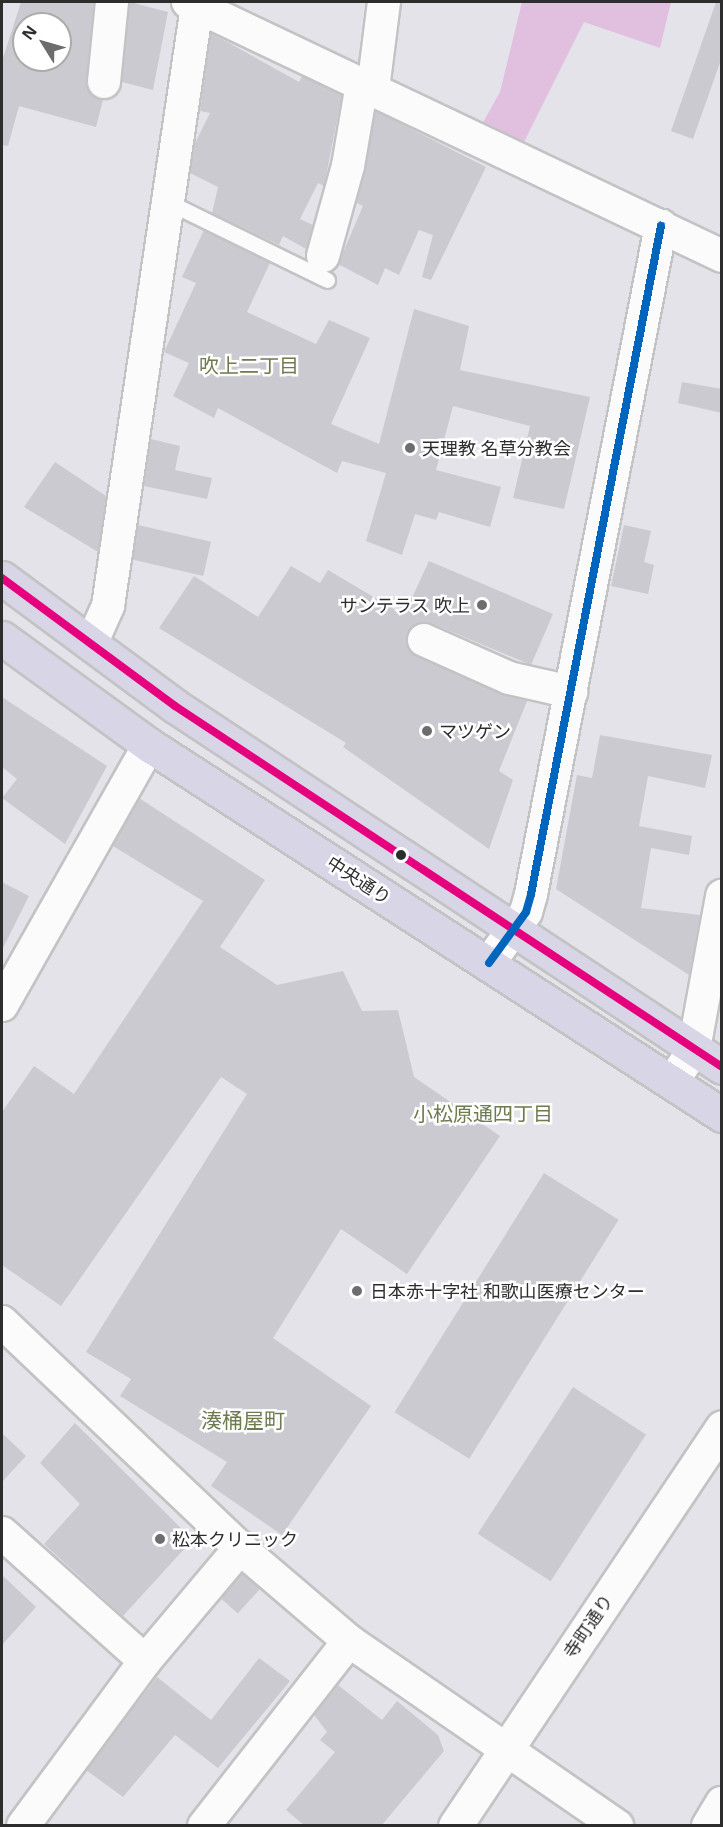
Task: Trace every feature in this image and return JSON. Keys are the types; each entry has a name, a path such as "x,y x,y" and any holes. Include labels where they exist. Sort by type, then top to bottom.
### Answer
{"highway":[{"path":"2,578 91,644 722,1067"},
{"name":"中央通り","path":"2,638 149,745 722,1115"}],"street":[{"path":"104,82 112,2"},
{"path":"325,268 384,2"},
{"path":"91,644 108,606 168,202 192,4 722,256"},
{"path":"489,963 513,929 531,894 661,226"},
{"path":"424,640 509,678 571,692"},
{"path":"6,986 149,745"},
{"path":"672,1082 694,1049 722,896"},
{"path":"2,1322 240,1548 349,1641 503,1752 617,1826"},
{"name":"寺町通り","path":"455,1826 722,1427"},
{"path":"2,1533 145,1661"},
{"path":"23,1826 145,1661 240,1548"},
{"path":"204,1826 349,1641"},
{"path":"708,1826 722,1803"}],"lane":[{"path":"168,202 325,268"}],"shaded area":[{"path":"522,2 671,2 660,48 584,22 521,148 481,126 500,92"}],"building":[{"path":"21,2 94,2 86,80 93,96 103,100 96,127 19,106 8,146 2,145 2,61 12,30 12,72 72,72 72,12 18,12"},
{"path":"130,2 168,12 153,90 122,82"},
{"path":"716,2 722,2 722,57 693,139 671,131"},
{"path":"211,33 299,82 302,76 342,95 324,186 318,183 300,219 313,225 306,249 283,236 279,245 212,213 218,187 190,173 195,143 210,113 200,111"},
{"path":"376,111 486,167 431,280 422,277 433,235 419,230 399,275 385,268 378,285 338,264 363,206 357,203"},
{"path":"204,230 270,263 247,312 316,344 329,320 370,338 331,424 379,444 414,309 469,326 460,370 590,397 564,509 513,498 530,426 453,406 436,470 501,487 490,527 439,512 436,520 415,514 402,555 366,541 386,473 342,461 337,473 218,408 214,418 173,396 189,363 164,352 196,283 182,277"},
{"path":"682,382 722,389 722,413 678,403"},
{"path":"151,439 180,446 175,470 212,478 207,499 144,486"},
{"path":"55,462 106,496 98,552 24,507"},
{"path":"138,525 211,542 203,576 130,559"},
{"path":"624,525 651,531 644,562 654,565 648,594 611,586"},
{"path":"429,561 553,614 531,665 431,623 414,625 407,633 409,650 417,656 527,701 499,771 513,780 489,849 343,747 346,743 159,628 194,576 258,617 291,566 320,583 328,570 404,615"},
{"path":"2,697 107,766 65,844 2,798 17,779 2,767"},
{"path":"600,735 712,755 705,788 648,776 639,826 692,836 689,855 651,848 641,908 700,915 689,975 556,889 577,775 592,778"},
{"path":"139,798 265,880 220,947 277,985 343,971 362,1011 398,1010 414,1077 500,1136 407,1274 341,1229 273,1338 371,1406 282,1535 211,1486 227,1462 120,1396 131,1379 86,1352 247,1094 221,1077 61,1306 2,1265 2,1112 34,1066 74,1094 203,901 113,846"},
{"path":"2,882 29,896 2,950"},
{"path":"544,1173 619,1220 469,1459 395,1412"},
{"path":"573,1387 646,1434 551,1581 478,1534"},
{"path":"75,1423 186,1533 186,1547 123,1616 44,1544 80,1504 40,1463"},
{"path":"2,1433 26,1456 2,1482"},
{"path":"242,1573 260,1589 238,1614 220,1598"},
{"path":"2,1575 36,1607 2,1645"},
{"path":"259,1658 290,1681 218,1768 175,1735 123,1797 86,1770 157,1677 211,1720"},
{"path":"338,1685 382,1720 397,1701 438,1735 444,1751 381,1826 305,1826 286,1810 335,1752 320,1740 327,1732 314,1715"}],"transit line":[{"path":"489,963 526,912 531,894 661,226"},
{"path":"2,578 175,706 722,1067"}],"place":[{"name":"天理教 名草分教会","path":"410,448"},
{"name":"サンテラス 吹上","path":"482,605"},
{"name":"マツゲン","path":"427,731"},
{"name":"日本赤十字社 和歌山医療センター","path":"357,1291"},
{"name":"松本クリニック","path":"160,1539"}],"district":[{"name":"吹上二丁目","path":"249,365"},
{"name":"小松原通四丁目","path":"483,1113"},
{"name":"湊桶屋町","path":"243,1420"}]}
